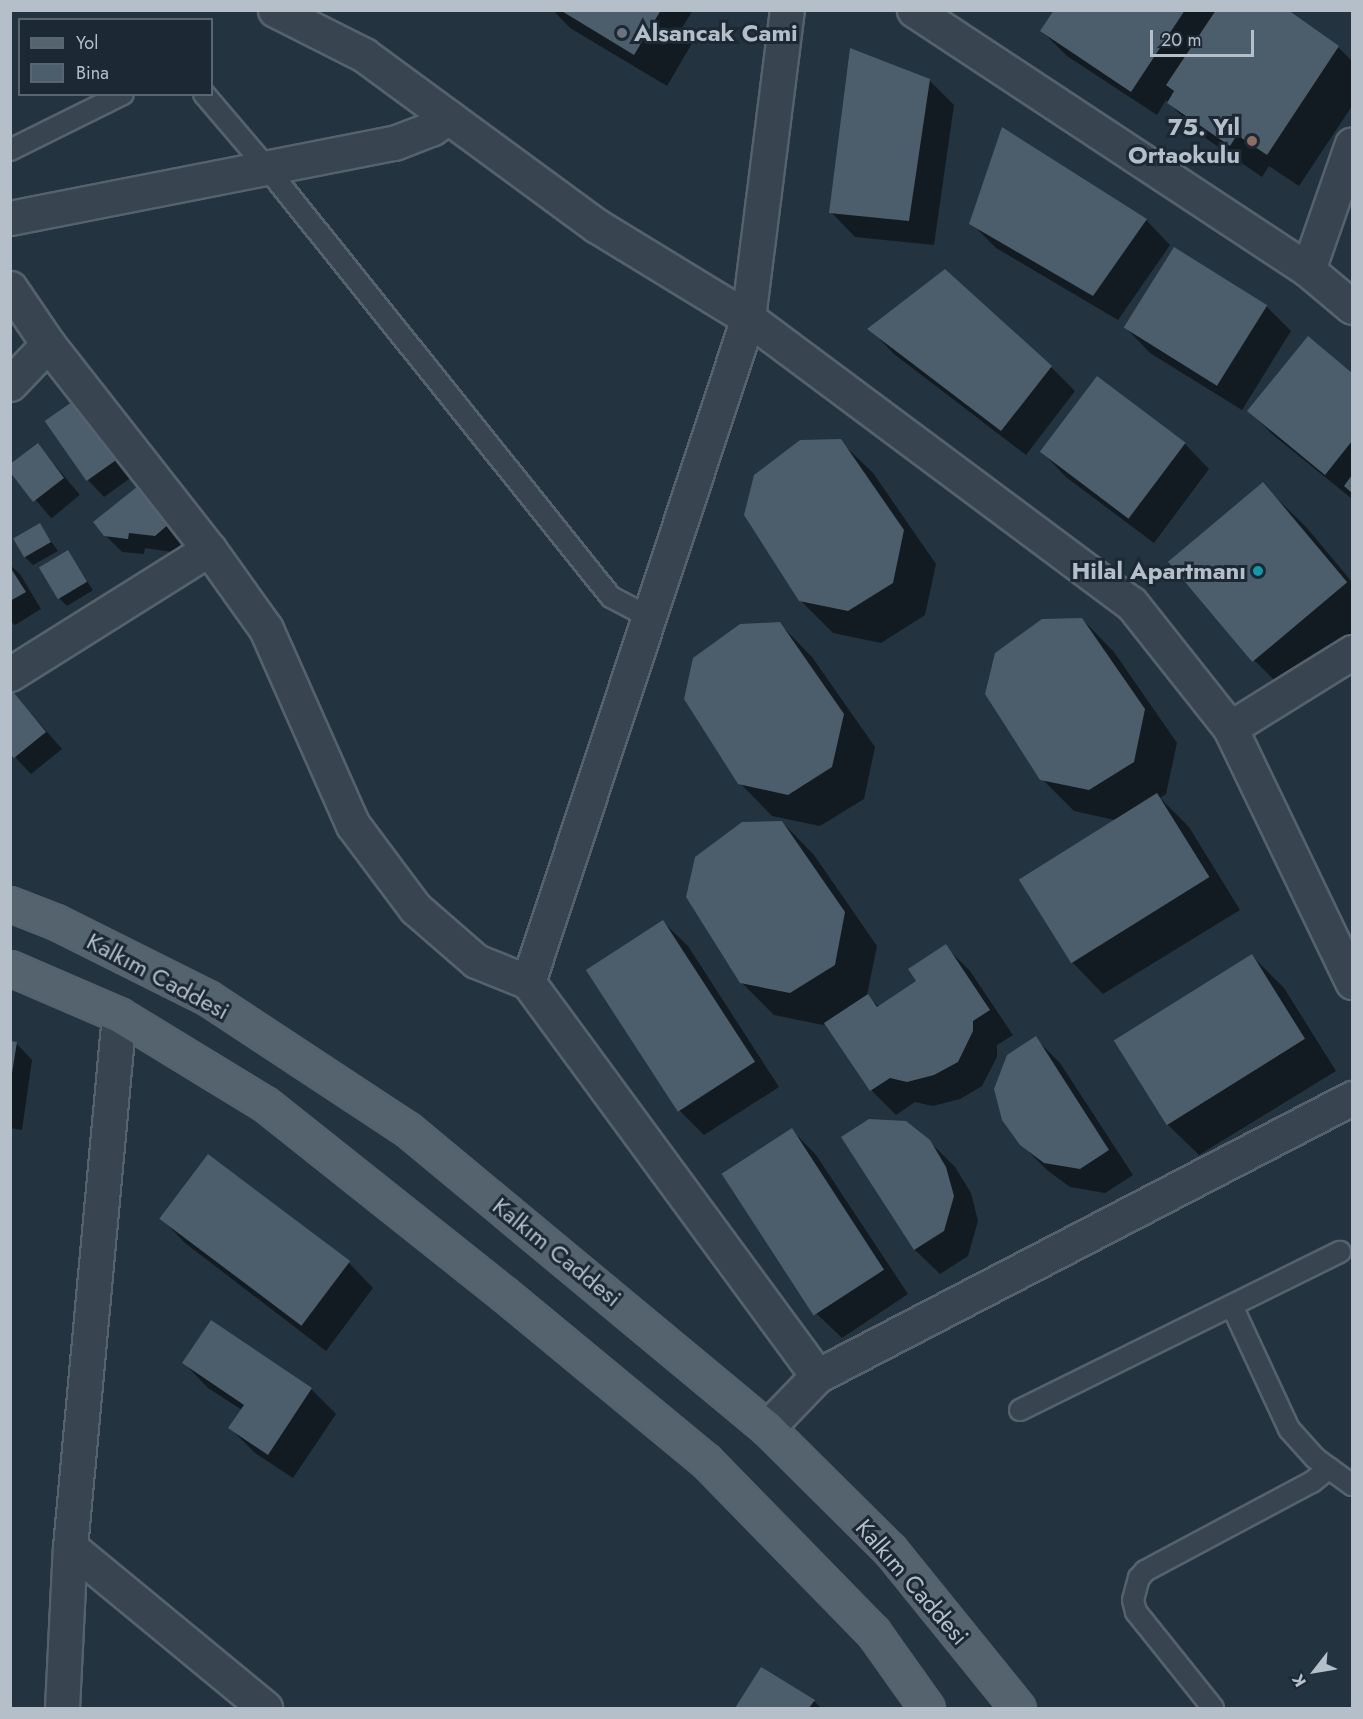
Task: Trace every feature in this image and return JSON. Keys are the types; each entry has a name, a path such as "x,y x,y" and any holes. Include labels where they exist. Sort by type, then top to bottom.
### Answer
{"main road":[{"name":"Kalkım Caddesi","path":"10,903 56,922 208,998 407,1129 767,1428 891,1550 1017,1708"},
{"path":"10,968 118,1015 265,1104 504,1294 706,1461 873,1632 927,1708"}],"street":[{"path":"275,10 364,55 597,226 748,318 1131,603 1230,728 1353,982"},
{"path":"528,982 748,318 787,10"},
{"path":"914,10 1308,270 1353,308"},
{"path":"10,218 394,143 431,129 448,117"},
{"path":"1308,270 1353,144"},
{"path":"10,288 48,344 209,549 266,629 353,825 415,908 476,961 528,982 817,1376"},
{"path":"10,384 48,344"},
{"path":"10,674 209,549"},
{"path":"1230,728 1353,652"},
{"path":"62,1708 70,1547 118,1015"},
{"path":"767,1428 817,1376 1353,1098"},
{"path":"70,1547 265,1708"}],"lane":[{"path":"10,150 119,96"},
{"path":"206,96 267,168 611,597 649,617"},
{"path":"1020,1410 1340,1252"},
{"path":"1232,1306 1289,1429 1315,1458 1353,1485"},
{"path":"1213,1708 1136,1612 1132,1600 1138,1578 1145,1571 1312,1482 1329,1468"}],"building":[{"name":"Alsancak Cami","path":"560,10 661,10 634,55"},
{"path":"1054,10 1185,10 1131,92 1040,31"},
{"path":"1216,10 1288,10 1339,46 1267,155 1237,135 1230,146 1167,103 1174,91 1166,85"},
{"path":"850,48 930,79 909,221 829,213"},
{"path":"1002,127 1147,219 1093,296 969,224"},
{"path":"1174,247 1267,305 1217,386 1124,328"},
{"path":"945,269 1052,366 1001,431 867,329"},
{"path":"1308,336 1352,373 1352,441 1325,475 1247,411"},
{"path":"1097,376 1186,443 1128,519 1040,452"},
{"path":"79,397 121,457 86,481 45,421"},
{"path":"841,439 904,530 893,583 848,611 799,601 744,515 754,475 800,440"},
{"path":"38,443 64,478 33,502 10,472 10,464"},
{"path":"1352,475 1352,493 1344,486"},
{"path":"148,478 178,516 155,536 129,533 128,539 104,536 93,522"},
{"name":"Hilal Apartmanı","path":"1263,482 1347,582 1252,662 1168,562"},
{"path":"40,523 51,542 24,558 13,538"},
{"path":"68,550 87,582 58,599 39,568"},
{"path":"10,567 26,592 10,601"},
{"path":"1082,618 1145,709 1134,762 1089,790 1040,780 985,694 995,653 1042,619"},
{"path":"780,622 844,714 832,767 788,795 738,784 684,699 693,658 740,624"},
{"path":"10,688 46,732 14,758 10,755"},
{"path":"1157,793 1209,877 1071,963 1019,879"},
{"path":"782,821 845,912 835,965 790,993 740,983 686,897 695,857 742,822"},
{"path":"663,920 755,1062 678,1112 586,970"},
{"path":"946,944 990,1010 973,1021 973,1031 958,1062 934,1075 907,1082 890,1078 870,1091 824,1023 868,994 877,1007 916,981 908,969"},
{"path":"1252,954 1305,1039 1167,1125 1114,1040"},
{"path":"1036,1036 1109,1150 1080,1169 1044,1163 1020,1145 1002,1120 994,1089 1007,1055"},
{"path":"10,1041 17,1042 12,1073 10,1073"},
{"path":"869,1119 906,1121 930,1140 946,1167 954,1196 944,1231 914,1250 841,1137"},
{"path":"792,1128 884,1270 814,1315 722,1174"},
{"path":"208,1154 350,1261 301,1326 159,1219"},
{"path":"211,1320 312,1388 268,1455 228,1428 244,1405 182,1363"},
{"path":"761,1667 815,1700 809,1708 735,1708"}],"place":[{"name":"Alsancak Cami","path":"622,33"},
{"name":"75. Yıl Ortaokulu","path":"1252,141"},
{"name":"Hilal Apartmanı","path":"1258,571"}]}
